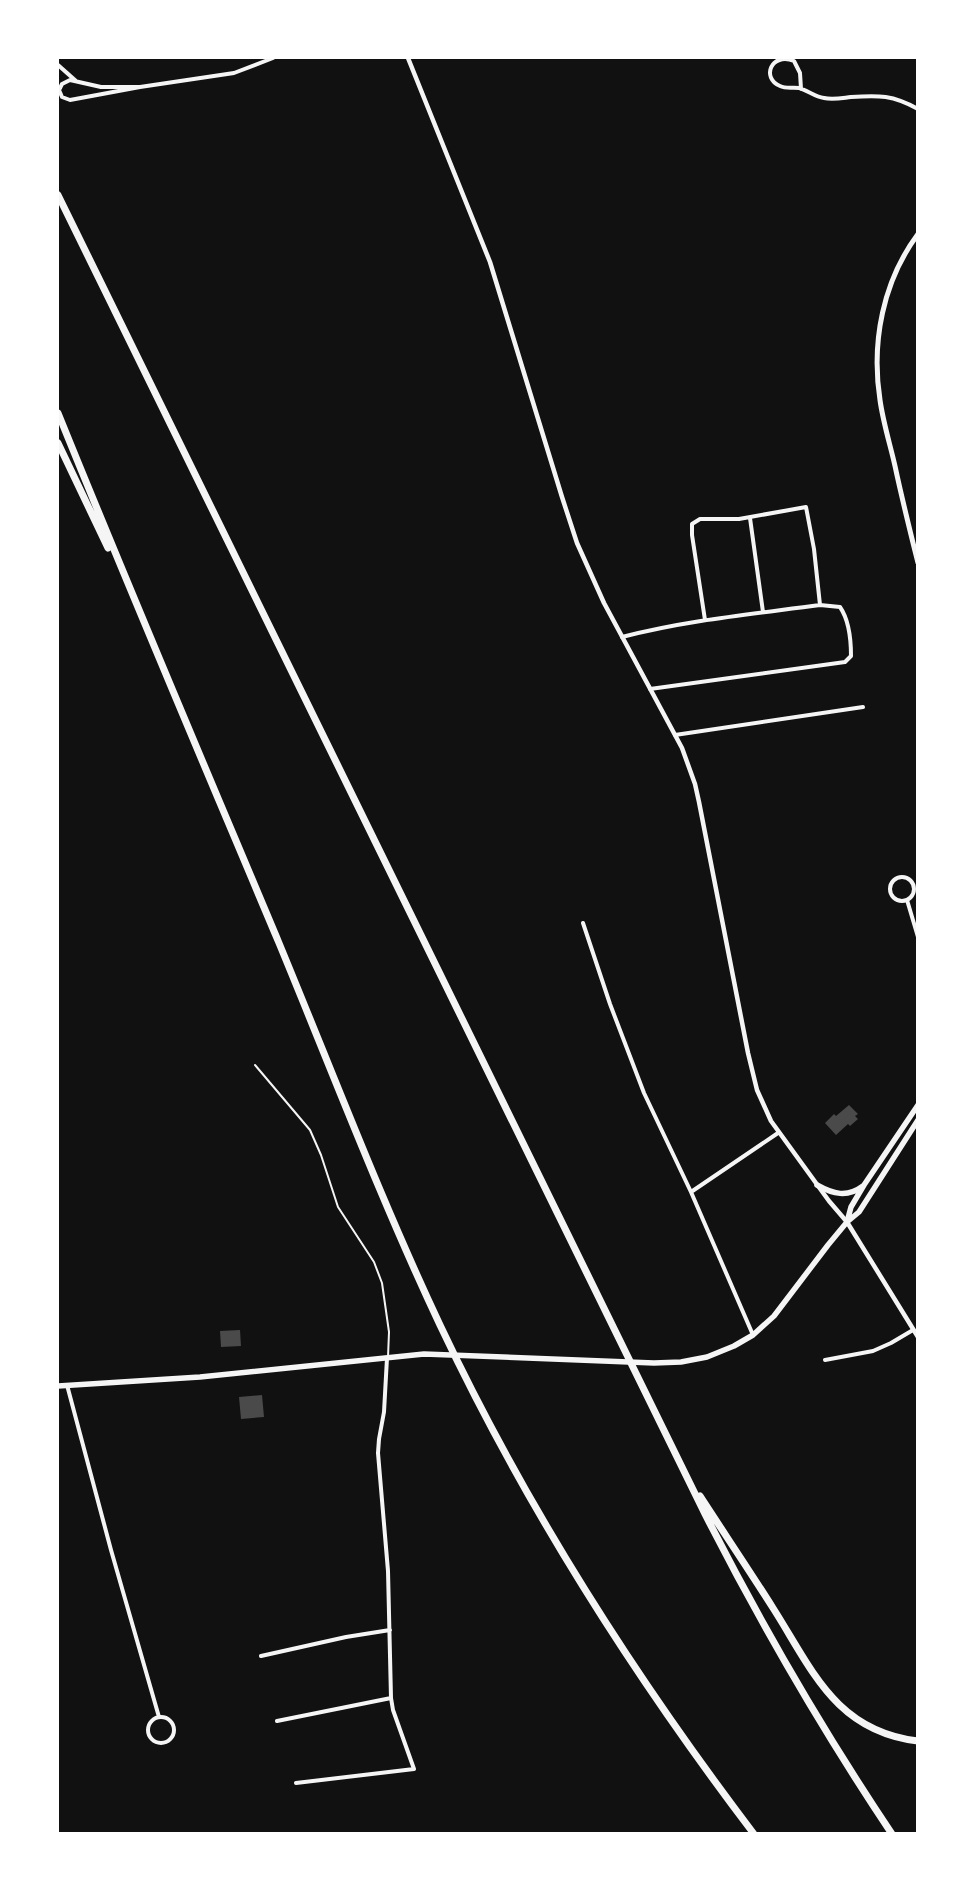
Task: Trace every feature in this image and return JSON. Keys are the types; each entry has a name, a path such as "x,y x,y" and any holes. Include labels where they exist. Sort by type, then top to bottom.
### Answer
{"highway":[{"path":"58,194 640,1383 732,1567 785,1662 836,1747 892,1834"},
{"path":"58,414 389,1212 441,1327 504,1450 588,1593 650,1688 754,1834"},
{"path":"58,443 139,613"},
{"path":"682,1468 774,1609 818,1681 829,1695 852,1716 866,1724 894,1736 918,1741"}],"main road":[{"path":"918,234 904,253 888,288 880,324 877,362 883,418 918,563"},
{"path":"848,1222 851,1207 864,1185 918,1105"},
{"path":"58,1386 200,1377 388,1357 443,1354 674,1362 694,1360 719,1353 752,1335 774,1316 828,1245 848,1222 860,1212 918,1120"},
{"path":"817,1185 827,1191 841,1194 858,1190 864,1185"}],"street":[{"path":"58,83 59,90 64,99 70,100 234,73 273,58"},
{"path":"408,58 493,271 574,534 592,578 622,638 675,735 689,766 695,784 754,1080 765,1109 778,1133 835,1209 848,1222 918,1337"},
{"path":"801,89 800,73 794,61 781,59 775,61 770,71 773,82 784,88 801,89 814,96 825,98 892,97 918,109"},
{"path":"58,65 78,82"},
{"path":"59,90 66,81 106,88 140,87"},
{"path":"705,620 692,524 700,519 750,518 806,507 814,549 820,605"},
{"path":"750,518 763,612"},
{"path":"622,638 665,626 820,605 840,607 845,614 851,644 851,656 845,662 650,689"},
{"path":"675,735 864,707"},
{"path":"907,878 913,884 912,895 907,900 896,899 891,893 891,885 896,879 907,878"},
{"path":"907,900 918,937"},
{"path":"583,923 610,1004 644,1093 691,1192 752,1335"},
{"path":"691,1192 778,1133"},
{"path":"825,1360 873,1351 913,1330"},
{"path":"296,1783 414,1768 393,1710 391,1698 388,1571 378,1453 384,1412 388,1357"},
{"path":"67,1385 111,1550 159,1717"},
{"path":"261,1656 346,1637 390,1630"},
{"path":"277,1721 391,1698"},
{"path":"159,1717 167,1718 174,1728 170,1739 162,1743 150,1738 148,1729 151,1721 159,1717"}],"lane":[{"path":"255,1066 310,1130 321,1155 338,1207 374,1262 382,1283 389,1332 388,1357"}],"building":[{"path":"849,1105 858,1114 855,1116 858,1119 850,1126 848,1124 836,1135 825,1123 834,1114 836,1116"},
{"path":"240,1330 241,1346 221,1347 220,1331"},
{"path":"262,1395 264,1417 241,1419 239,1397"}]}
